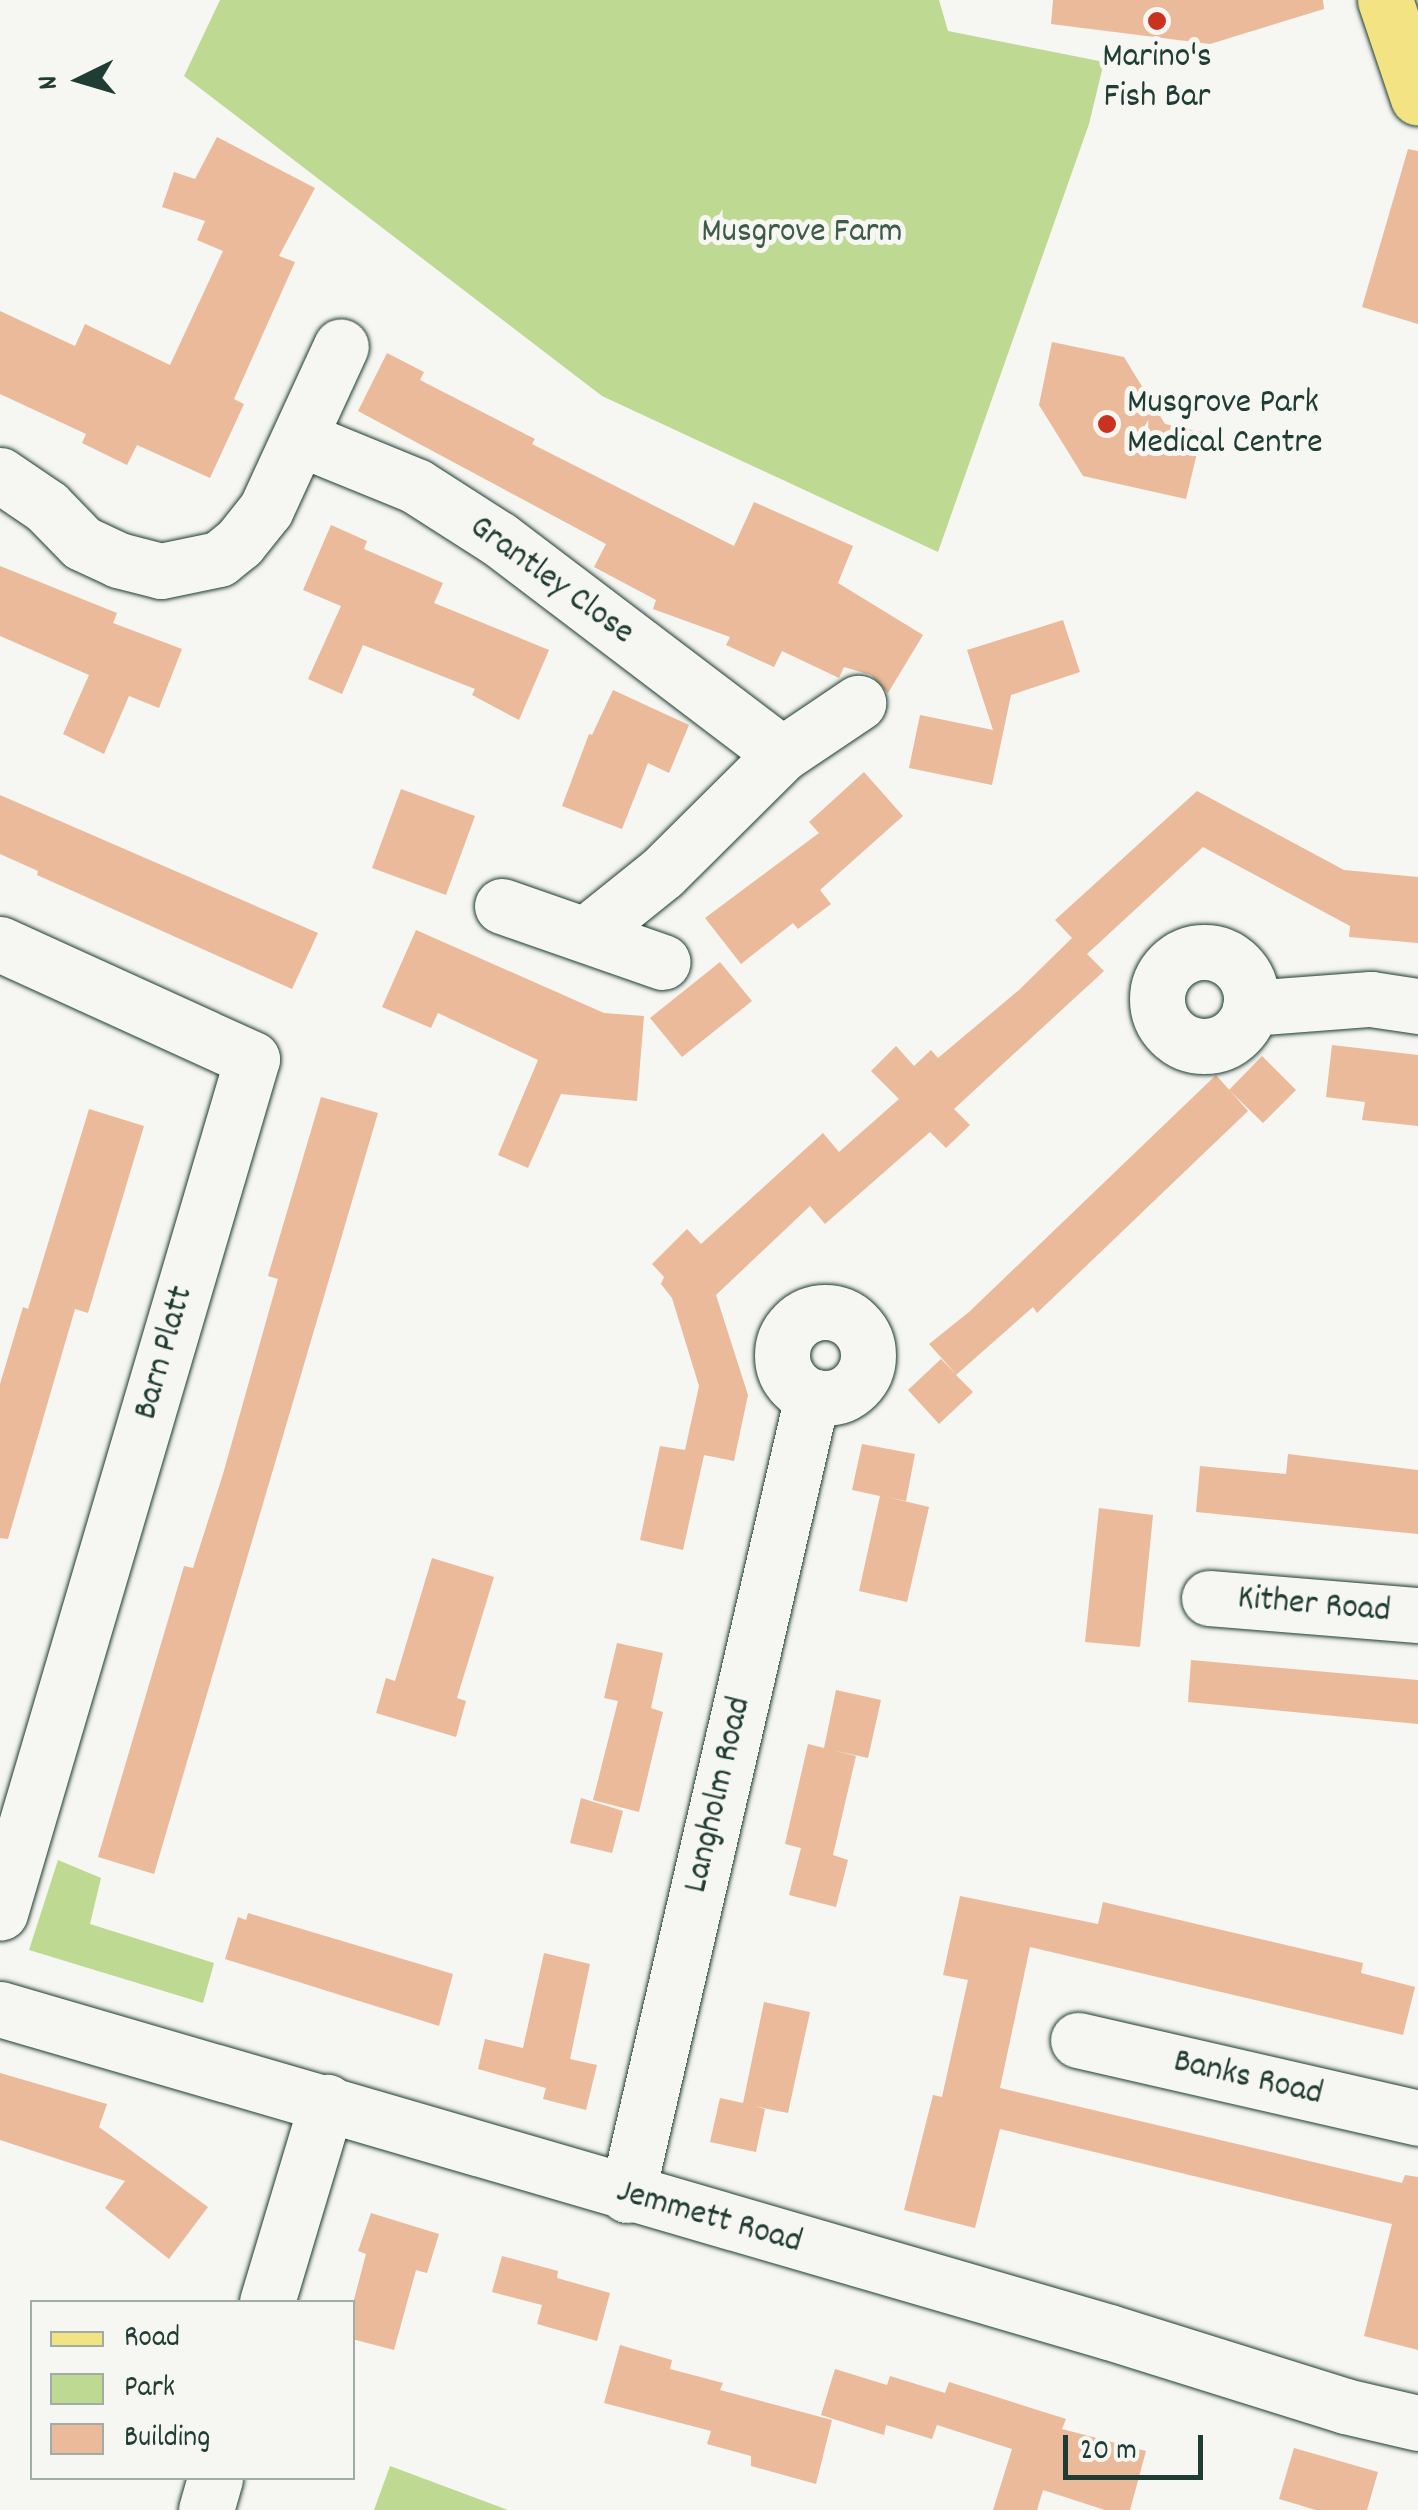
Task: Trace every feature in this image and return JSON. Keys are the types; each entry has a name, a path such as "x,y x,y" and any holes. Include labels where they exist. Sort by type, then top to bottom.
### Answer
{"main road":[{"path":"1384,0 1418,98"}],"street":[{"path":"0,475 48,508 82,543 118,560 162,570 219,559 240,543 266,509 302,439 341,346"},
{"name":"Grantley Close","path":"302,439 416,486 499,539 782,754"},
{"path":"586,934 662,874 782,754 858,703"},
{"path":"502,906 663,962"},
{"name":"Barn Platt","path":"0,944 252,1059 0,1913"},
{"path":"1250,1008 1372,1000 1418,1006"},
{"name":"Langholm Road","path":"627,2194 812,1396"},
{"name":"Kither Road","path":"1209,1598 1418,1615"},
{"name":"Jemmett Road","path":"0,2009 1110,2332 1344,2406 1418,2423"},
{"name":"Banks Road","path":"1078,2040 1418,2118"},
{"path":"268,2300 327,2102"},
{"path":"206,2510 215,2480"}],"green space":[{"name":"Musgrove Farm","path":"220,0 939,0 948,31 1104,62 1089,124 938,552 602,396 184,76"},
{"path":"58,1860 101,1878 90,1924 214,1963 203,2003 29,1950"},
{"path":"390,2466 508,2510 374,2510"}],"building":[{"path":"1053,0 1323,0 1324,9 1210,44 1051,24"},
{"path":"217,137 315,188 279,256 295,262 234,399 244,404 210,478 137,445 127,465 82,443 86,434 0,394 0,311 75,346 85,324 170,365 223,251 197,240 205,221 162,207 174,172 195,179"},
{"path":"1408,149 1418,151 1418,324 1362,307"},
{"name":"Musgrove Park Medical Centre","path":"1052,342 1124,357 1165,424 1202,432 1186,499 1083,476 1039,405"},
{"path":"387,353 424,372 420,380 535,439 532,444 734,546 754,502 853,546 838,583 923,635 888,693 871,675 844,667 839,678 782,651 774,667 726,645 730,637 653,609 656,600 594,567 606,544 358,411"},
{"path":"331,525 367,541 364,549 443,583 434,603 549,650 519,720 472,695 475,689 363,645 342,694 308,679 341,606 303,590"},
{"path":"0,566 117,613 113,623 182,649 159,708 129,696 104,754 63,734 89,675 0,636"},
{"path":"1063,620 1080,672 1011,695 992,785 909,768 920,715 993,730 967,650"},
{"path":"613,690 689,725 669,773 648,763 622,829 562,806 589,734 592,735"},
{"path":"864,772 903,816 820,890 831,904 798,929 793,923 741,964 705,918 819,833 809,822"},
{"path":"401,789 475,816 446,895 372,868"},
{"path":"1197,791 1344,870 1418,877 1418,943 1349,937 1350,926 1203,847 1087,954 1104,971 954,1109 970,1125 946,1148 930,1132 825,1224 810,1206 716,1295 748,1395 734,1461 704,1455 683,1550 640,1540 660,1446 685,1450 699,1386 672,1298 661,1284 664,1277 652,1264 687,1229 701,1244 823,1133 839,1152 899,1099 871,1071 896,1046 914,1066 931,1050 938,1058 1019,990 1072,938 1055,920"},
{"path":"0,795 318,933 292,989 37,875 38,871 0,854"},
{"path":"416,930 604,1013 644,1016 637,1101 561,1094 528,1168 498,1155 538,1060 438,1013 431,1028 382,1007"},
{"path":"720,962 752,1001 682,1057 650,1018"},
{"path":"1332,1045 1418,1055 1418,1126 1362,1120 1365,1102 1326,1097"},
{"path":"1262,1056 1296,1090 1263,1123 1229,1090"},
{"path":"1216,1075 1248,1111 1037,1313 1033,1307 956,1375 973,1392 939,1424 908,1390 941,1359 956,1374 929,1344 969,1312"},
{"path":"321,1097 378,1113 154,1874 98,1857 184,1566 193,1568 223,1474 278,1279 268,1276"},
{"path":"89,1109 144,1126 88,1313 75,1309 8,1539 0,1538 0,1384 23,1307 28,1309"},
{"path":"862,1444 915,1454 906,1501 887,1497 929,1507 907,1602 859,1591 880,1496 852,1490"},
{"path":"1288,1454 1418,1470 1418,1534 1196,1512 1200,1466 1286,1474"},
{"path":"1099,1508 1153,1515 1140,1647 1085,1642"},
{"path":"432,1558 494,1577 457,1698 466,1701 456,1737 376,1713 386,1678 395,1681"},
{"path":"617,1643 663,1653 651,1708 663,1712 639,1812 593,1800 618,1701 604,1698"},
{"path":"1191,1660 1418,1680 1418,1724 1188,1702"},
{"path":"836,1690 881,1700 868,1758 832,1750 856,1756 833,1855 848,1860 836,1907 789,1895 801,1848 785,1844 808,1744 824,1748"},
{"path":"581,1798 623,1811 612,1853 570,1843"},
{"path":"960,1896 1098,1924 1103,1902 1363,1963 1361,1973 1415,1987 1403,2035 1030,1947 1000,2088 1402,2183 1405,2175 1418,2177 1418,2350 1364,2336 1392,2224 1000,2129 975,2228 904,2210 933,2095 942,2097 968,1980 943,1975"},
{"path":"248,1913 453,1974 439,2026 225,1959 238,1917 246,1920"},
{"path":"544,1953 590,1964 570,2059 597,2065 586,2110 543,2099 546,2088 478,2069 485,2039 544,2053 523,2048"},
{"path":"764,2002 810,2012 788,2113 754,2106 765,2109 756,2152 710,2142 720,2098 743,2103"},
{"path":"0,2073 107,2104 99,2127 208,2207 169,2259 105,2208 125,2181 0,2140"},
{"path":"371,2213 439,2234 427,2273 416,2270 394,2350 355,2340 354,2300 366,2254 358,2251"},
{"path":"502,2256 558,2271 557,2278 610,2293 597,2341 537,2324 542,2305 492,2292"},
{"path":"620,2345 672,2360 670,2369 723,2383 720,2390 832,2420 816,2484 751,2466 751,2456 707,2444 711,2431 604,2403"},
{"path":"835,2369 887,2385 890,2376 945,2393 949,2382 1066,2419 1062,2429 1146,2451 1130,2510 1105,2510 1043,2490 1037,2510 993,2510 1012,2449 937,2425 932,2439 886,2425 884,2435 821,2415"},
{"path":"1294,2448 1378,2472 1367,2510 1316,2510 1279,2499"}],"place":[{"name":"Marino's Fish Bar","path":"1157,21"},
{"name":"Musgrove Park Medical Centre","path":"1107,424"}]}
